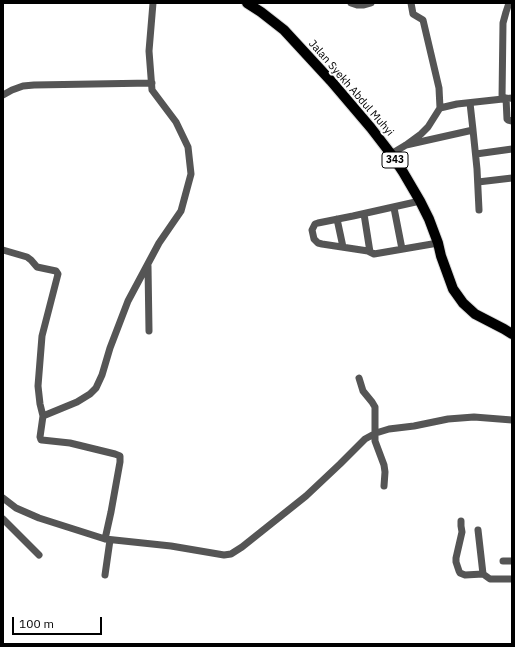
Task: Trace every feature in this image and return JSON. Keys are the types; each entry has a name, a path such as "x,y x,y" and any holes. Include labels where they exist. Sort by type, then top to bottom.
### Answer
{"main road":[{"name":"Jalan Syekh Abdul Muhyi","path":"246,3 261,12 284,30 331,81 391,154 403,172 429,219 453,289 462,303 475,314 512,334"}],"street":[{"path":"43,416 77,402 90,394 96,388 128,301 158,243 181,211 191,174 188,147 176,122 152,90 149,51 153,3"},
{"path":"351,3 364,5 371,3"},
{"path":"391,154 415,139 428,127 440,108 439,88 423,20 413,14 411,3"},
{"path":"509,7 504,19 503,29 507,119 512,121"},
{"path":"3,95 23,86 34,85 152,84"},
{"path":"440,108 457,104 507,98"},
{"path":"470,103 476,154 479,210"},
{"path":"406,145 473,130"},
{"path":"476,154 512,149"},
{"path":"478,182 512,178"},
{"path":"420,202 318,223 315,224 312,230 313,236 318,243 374,254 438,243"},
{"path":"394,208 402,249"},
{"path":"364,214 370,252"},
{"path":"337,219 343,247"},
{"path":"3,250 28,257 37,267 56,271 58,274 42,336 38,386 43,416 40,437 41,440 70,443 120,456 111,512 104,575"},
{"path":"148,264 149,332"},
{"path":"359,378 363,391 375,407 376,445 385,469 384,486"},
{"path":"3,498 16,508 39,518 108,540 171,546 224,555 231,554 306,496 365,439 375,434 390,429 448,419 474,417 512,420"},
{"path":"3,519 39,555"},
{"path":"461,521 462,532 456,558 459,572 465,575 483,574 490,579 512,579"},
{"path":"478,530 483,574"},
{"path":"503,562 512,561"}]}
